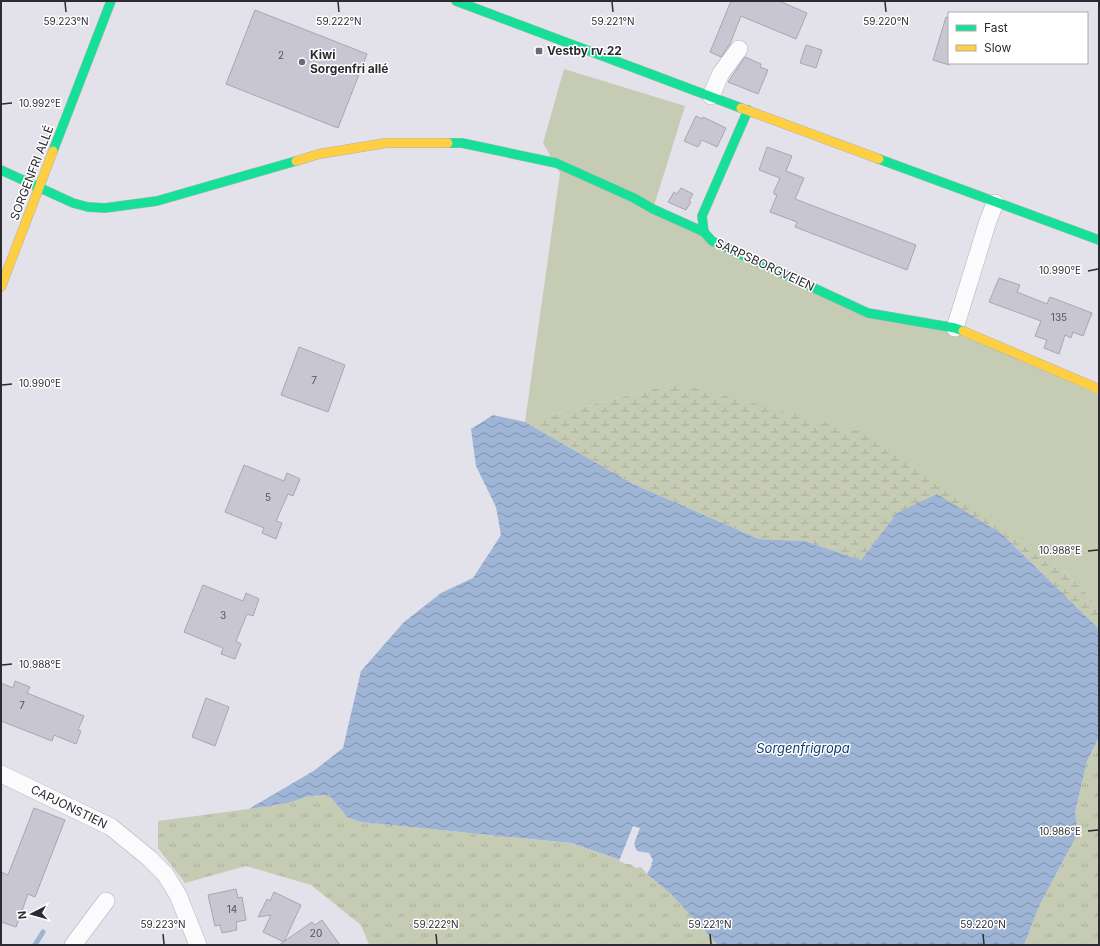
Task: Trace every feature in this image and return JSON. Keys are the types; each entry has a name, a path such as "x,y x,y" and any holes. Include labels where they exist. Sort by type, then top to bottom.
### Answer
{"main road":[{"name":"SORGENFRI ALLÉ","path":"1,288 111,1"},
{"path":"456,1 995,203 1099,240"},
{"name":"SARPSBORGVEIEN","path":"748,110 702,216 704,232 712,241 868,313 955,328 1099,389"},
{"path":"1,170 73,202 88,207 105,208 157,201 319,154 386,143 462,143 556,163 634,198 653,209 704,232"}],"street":[{"path":"711,96 721,73 740,49"},
{"path":"955,328 995,203"},
{"name":"CAPJONSTIEN","path":"1,774 111,827 149,858 165,874 178,895 198,945"},
{"path":"73,945 106,901"}],"green space":[{"path":"564,69 685,106 653,209 874,317 953,327 1099,395 1099,607 1051,557 677,383 525,422 560,173 543,143"},
{"path":"677,383 869,434 1051,557 1099,607 1099,629 1002,534 897,513 861,560 805,541 759,539 633,484 525,422"},
{"path":"1099,737 1099,945 1024,945 1039,906 1078,833 1075,813 1087,761"},
{"path":"329,795 347,817 361,822 570,843 641,867 671,894 718,945 369,945 361,925 311,885 246,866 185,883 158,848 158,821 288,803 309,796"}],"water":[{"name":"Sorgenfrigropa","path":"493,415 525,422 633,484 759,539 805,541 861,560 897,513 937,494 1002,534 1099,629 1099,737 1087,761 1075,813 1078,833 1039,906 1024,945 718,945 671,894 641,867 571,843 361,822 347,817 329,795 309,796 288,803 249,809 315,770 343,748 361,671 404,622 441,593 473,578 501,535 496,507 476,466 471,429"}],"pier":[{"path":"633,826 640,828 634,844 637,851 649,853 653,860 647,874 641,867 636,868 630,864 619,861"}],"building":[{"path":"731,1 779,1 807,13 796,39 741,16 730,44 721,57 710,52"},
{"path":"255,10 367,54 338,128 226,84"},
{"path":"946,17 948,18 949,65 933,60"},
{"path":"806,45 822,50 816,68 800,63"},
{"path":"745,57 761,64 760,67 768,70 758,94 728,82"},
{"path":"696,116 702,119 703,117 726,128 717,147 702,140 698,147 684,141"},
{"path":"767,147 792,156 786,171 804,178 795,199 916,245 907,270 795,227 797,222 770,212 777,195 774,194 774,191 780,178 759,170"},
{"path":"681,188 693,194 689,201 691,202 686,210 668,202 674,192 677,194"},
{"path":"999,278 1020,285 1017,292 1047,304 1050,297 1092,313 1083,336 1073,332 1071,338 1065,335 1059,354 1044,348 1047,340 1035,336 1041,321 989,302"},
{"path":"299,347 345,365 328,412 281,395"},
{"path":"244,465 284,481 287,473 300,479 293,496 288,494 276,521 282,523 276,539 262,533 264,528 225,512"},
{"path":"203,585 243,601 246,593 259,599 253,616 247,614 236,641 241,644 235,659 221,654 223,648 184,632"},
{"path":"15,681 30,687 27,693 84,716 78,730 81,731 76,744 54,735 52,741 1,721 1,683 13,688"},
{"path":"206,698 229,707 215,746 192,737"},
{"path":"34,808 65,820 35,897 28,894 16,927 1,922 1,872 8,875"},
{"path":"236,889 238,898 242,897 246,920 236,922 237,930 222,933 220,925 215,926 208,895"},
{"path":"274,892 301,905 284,942 263,932 271,915 258,917 267,899 270,901"},
{"path":"322,920 340,945 279,945 312,922 315,925"}],"waterway":[{"path":"35,945 43,932"}],"traffic: fast":[{"path":"53,151 111,1"},
{"path":"456,1 741,108"},
{"path":"748,110 702,216 704,232 712,241 868,313 955,328 963,331"},
{"path":"448,143 462,143 556,163 634,198 653,209 704,232"},
{"path":"879,159 1099,240"},
{"path":"1,170 73,203 88,207 105,208 157,201 296,161"}],"traffic: slow":[{"path":"741,108 879,159"},
{"path":"296,161 319,154 386,143 448,143"},
{"path":"1,287 53,151"},
{"path":"963,331 1099,389"}],"place":[{"name":"Vestby rv.22","path":"539,51"},
{"name":"Kiwi Sorgenfri allé","path":"302,62"}]}
